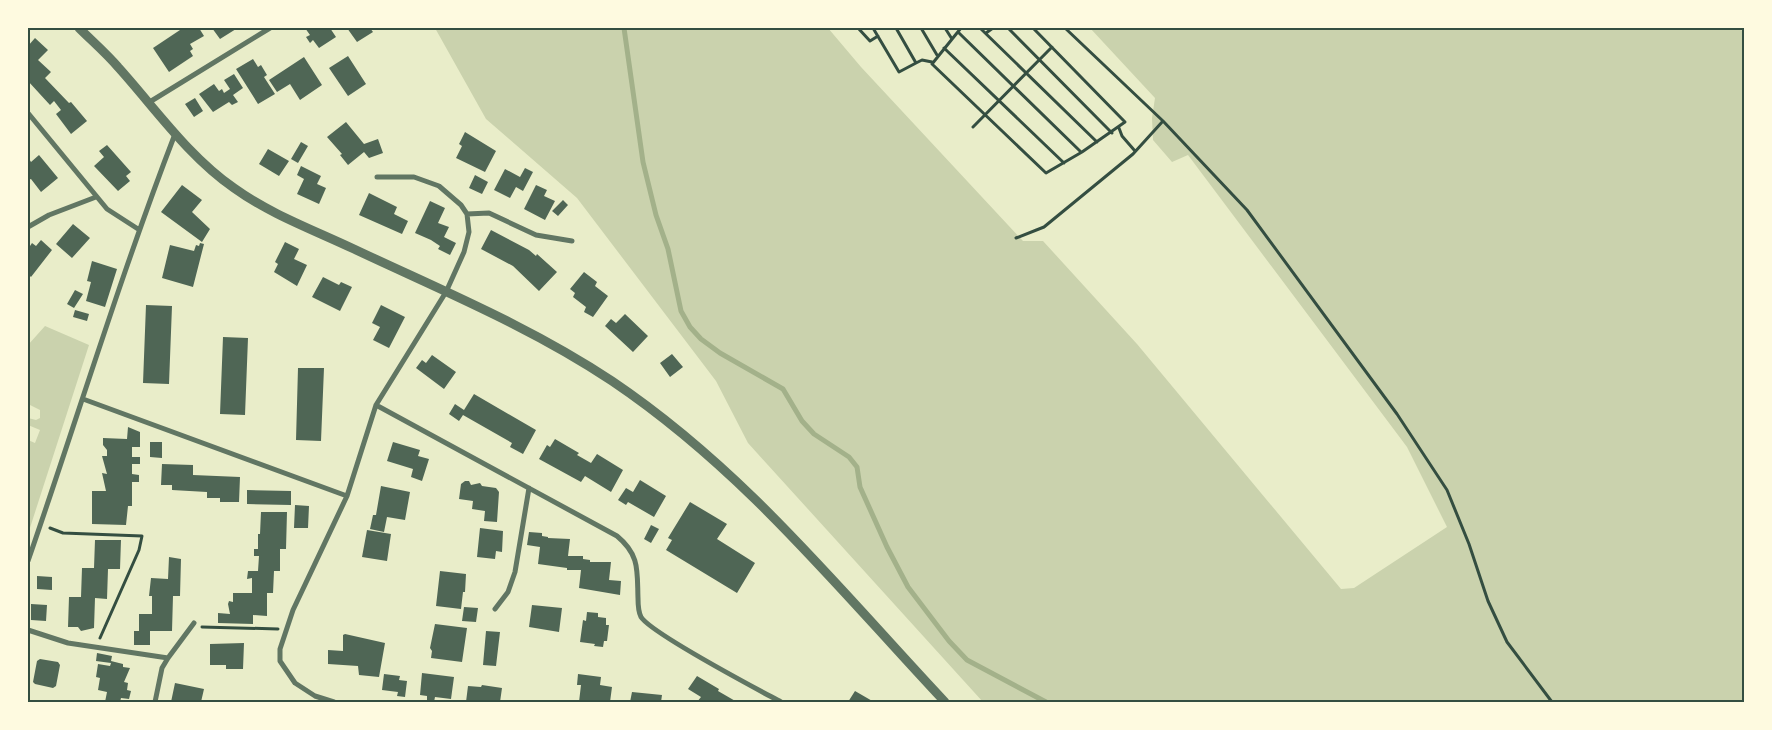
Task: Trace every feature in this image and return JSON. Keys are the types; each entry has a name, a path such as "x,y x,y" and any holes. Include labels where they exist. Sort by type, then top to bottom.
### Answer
{"street":[{"path":"79,28 118,67 176,134 220,178 252,199 566,352 613,382 682,432 755,497 945,702"},
{"path":"148,103 270,28"},
{"path":"28,114 112,214 138,229"},
{"path":"28,561 138,229 176,134"},
{"path":"334,702 315,696 295,683 287,675 280,661 280,649 293,610 347,496 376,405 446,292 467,242 469,232 466,214 462,205 448,192 426,180 414,177 377,176"},
{"path":"28,227 49,215 96,197"},
{"path":"466,214 488,213 536,235 572,241"},
{"path":"83,399 347,496"},
{"path":"376,405 617,536 628,546 636,559 639,612 646,622 684,647 781,702"},
{"path":"495,609 508,592 514,578 529,488"},
{"path":"155,702 162,668 193,625"},
{"path":"28,630 68,642 168,658"}],"path":[{"path":"858,28 870,41 878,36"},
{"path":"873,28 899,72 922,60 932,62"},
{"path":"896,28 916,63"},
{"path":"921,28 937,55"},
{"path":"945,28 952,39"},
{"path":"932,62 962,28"},
{"path":"980,28 1097,142"},
{"path":"986,33 993,28"},
{"path":"1008,28 1112,133"},
{"path":"932,62 935,69 1046,173 1112,133 1124,122 1033,28"},
{"path":"1065,28 1163,121 1263,231 1423,453 1447,490 1469,544 1488,602 1507,642 1552,702"},
{"path":"958,32 1082,152"},
{"path":"973,127 1052,47"},
{"path":"944,48 1064,163"},
{"path":"1016,238 1044,227 1135,151 1163,121"},
{"path":"1119,128 1122,136 1135,151"},
{"path":"40,524 63,533 142,536 139,550 95,647"},
{"path":"193,625 286,629"}],"green space":[{"path":"435,28 828,28 861,67 1023,241 1043,241 1137,344 1341,589 1354,588 1447,527 1407,447 1188,155 1172,162 1153,140 1152,118 1155,98 1090,28 1732,28 1744,31 1744,702 983,702 748,443 716,381 577,198 486,119"},
{"path":"45,326 89,345 28,534 28,440 35,443 40,430 28,425 28,418 36,420 40,418 40,410 28,404 28,345"}],"building":[{"path":"183,28 199,28 204,36 190,44 193,49 190,51 193,56 169,72 153,48"},
{"path":"212,28 235,28 236,29 220,39"},
{"path":"305,28 330,28 336,37 319,48 313,40 310,43 306,37 310,35"},
{"path":"347,28 370,28 373,32 357,42"},
{"path":"35,38 48,50 38,60 51,72 45,78 69,103 71,102 87,121 71,134 56,114 61,110 54,101 50,105 28,81 28,56 30,54 28,46"},
{"path":"348,56 366,84 348,96 329,68"},
{"path":"304,57 322,85 300,100 290,84 277,92 269,80"},
{"path":"253,59 258,67 261,65 267,75 264,77 275,94 258,104 236,69"},
{"path":"234,74 243,88 233,95 238,102 232,105 229,102 213,112 199,94 214,84 219,91 222,89 224,93 230,89 224,80"},
{"path":"195,98 203,111 194,117 185,104"},
{"path":"346,122 364,144 378,139 383,153 369,158 364,152 348,165 340,155 342,154 327,137"},
{"path":"465,132 496,151 485,172 456,158 462,146 459,144"},
{"path":"301,142 308,146 298,163 291,159"},
{"path":"107,145 131,172 126,176 130,181 118,191 94,166 104,157 99,151"},
{"path":"268,149 289,161 279,176 259,164"},
{"path":"39,155 58,178 41,192 31,179 28,180 28,157 31,162"},
{"path":"301,166 321,176 317,184 326,188 319,204 297,194 304,179 297,175"},
{"path":"525,168 533,172 523,191 516,187 510,198 494,190 505,169 520,177"},
{"path":"475,175 488,182 482,194 469,188"},
{"path":"182,185 202,200 192,212 210,229 202,242 161,212"},
{"path":"536,185 547,190 544,196 555,201 545,220 524,209"},
{"path":"369,193 397,207 394,214 408,221 402,234 359,215"},
{"path":"563,200 568,205 558,216 552,211"},
{"path":"430,201 445,208 438,223 449,227 444,237 456,243 450,255 438,249 440,246 431,240 415,233"},
{"path":"73,224 90,238 72,258 56,244"},
{"path":"491,230 529,250 536,256 537,254 557,272 539,291 513,266 481,249"},
{"path":"41,240 52,250 31,277 28,274 28,249 32,243 36,246"},
{"path":"285,242 299,249 294,259 307,265 297,286 274,272 278,264 275,262"},
{"path":"200,243 204,244 193,287 162,278 170,245 194,251 196,245 199,246"},
{"path":"92,261 117,269 105,307 86,301 91,282 87,281"},
{"path":"584,272 597,282 595,286 608,296 593,317 584,312 586,307 573,297 575,293 570,289"},
{"path":"323,277 339,285 341,282 352,287 340,311 312,297"},
{"path":"75,290 83,294 74,308 67,304"},
{"path":"146,305 172,306 169,384 143,383"},
{"path":"381,305 405,317 389,348 373,340 380,327 372,323"},
{"path":"75,310 89,314 87,321 73,317"},
{"path":"625,314 648,336 633,352 605,326 611,319 616,323"},
{"path":"223,337 248,338 245,415 220,414"},
{"path":"672,354 683,367 670,377 660,363"},
{"path":"432,355 456,372 444,389 416,368 422,360 426,363"},
{"path":"298,368 324,368 321,441 296,440"},
{"path":"474,394 536,430 523,454 510,447 512,443 463,415 459,421 449,414 455,404 464,410"},
{"path":"128,427 140,432 140,447 132,447 132,457 140,457 140,464 132,464 132,474 139,475 139,482 132,482 132,506 128,506 126,525 92,524 92,491 106,491 102,473 107,474 102,456 107,456 107,450 103,445 103,438 127,439"},
{"path":"555,439 579,453 577,455 591,463 597,454 623,470 611,492 585,476 581,482 539,459 547,445 550,447"},
{"path":"150,442 162,442 162,458 150,457"},
{"path":"393,442 420,450 418,456 429,459 422,481 411,477 413,469 387,461"},
{"path":"162,464 193,465 193,475 240,477 239,502 220,502 220,498 207,498 207,492 172,490 172,485 161,485"},
{"path":"640,480 666,496 654,517 628,502 626,505 618,500 626,488 633,492"},
{"path":"469,481 471,485 480,483 482,486 496,488 499,492 497,522 484,521 485,511 472,509 473,501 459,499 461,484"},
{"path":"381,486 410,492 405,520 387,517 384,532 370,529 373,515 376,515"},
{"path":"247,490 291,491 291,505 247,504"},
{"path":"690,502 727,524 717,539 755,563 737,593 666,550 672,540 668,538"},
{"path":"295,505 309,506 308,528 294,528"},
{"path":"261,512 287,512 286,549 280,549 280,571 274,571 273,593 267,593 267,616 253,615 253,624 218,623 218,613 230,614 228,604 229,601 233,602 233,593 252,593 252,578 247,579 248,571 258,571 259,556 254,556 254,549 258,549"},
{"path":"651,525 659,529 651,543 644,539"},
{"path":"480,528 503,531 502,552 496,551 495,559 477,557"},
{"path":"367,530 391,534 387,561 362,557"},
{"path":"529,532 542,533 542,536 548,538 570,539 568,556 583,556 583,559 590,560 590,562 611,562 609,580 621,581 620,595 579,588 581,570 567,570 567,568 538,564 540,547 527,545"},
{"path":"95,540 121,540 120,569 108,569 107,599 95,598 94,628 81,631 78,627 68,627 69,597 81,597 82,568 94,568"},
{"path":"169,557 181,559 180,596 173,596 172,631 150,631 150,645 134,645 134,631 139,631 139,614 152,614 152,596 149,596 151,578 168,579"},
{"path":"440,571 466,574 465,592 463,592 461,609 436,606"},
{"path":"37,576 52,577 52,590 37,589"},
{"path":"31,604 47,605 46,621 31,620"},
{"path":"532,605 562,608 559,632 529,627"},
{"path":"464,607 478,608 476,622 462,621"},
{"path":"587,612 598,613 598,617 606,618 606,625 609,625 607,641 604,641 603,647 580,642 583,620 586,621"},
{"path":"435,624 467,628 462,662 431,658 432,651 430,648"},
{"path":"486,631 500,632 496,666 483,665"},
{"path":"343,635 385,643 379,677 359,675 358,666 328,664 328,650 343,651"},
{"path":"244,643 243,669 226,669 226,665 210,665 210,644"},
{"path":"97,653 112,656 111,661 130,668 124,682 128,683 127,690 131,691 129,699 121,698 120,702 105,702 107,692 98,690 100,678 96,677 98,664 110,666 111,663 96,661"},
{"path":"40,659 58,662 60,665 56,686 53,688 33,682 37,661"},
{"path":"422,673 454,677 451,699 435,697 434,702 427,701 427,696 420,695"},
{"path":"384,674 400,676 399,680 407,681 405,697 397,696 398,692 382,690"},
{"path":"578,674 601,677 600,685 612,687 610,702 579,702 581,685 577,685"},
{"path":"697,676 737,702 697,702 701,697 688,689"},
{"path":"175,683 204,689 201,702 171,702"},
{"path":"482,685 502,688 500,702 466,702 468,686 481,687"},
{"path":"855,691 874,702 848,702"},
{"path":"632,692 662,695 661,702 630,702"}],"waterway":[{"path":"624,28 643,162 656,215 668,249 681,311 690,327 701,339 720,353 783,389 802,421 814,434 849,457 857,467 860,487 887,547 908,587 949,641 967,660 1046,702"}]}
